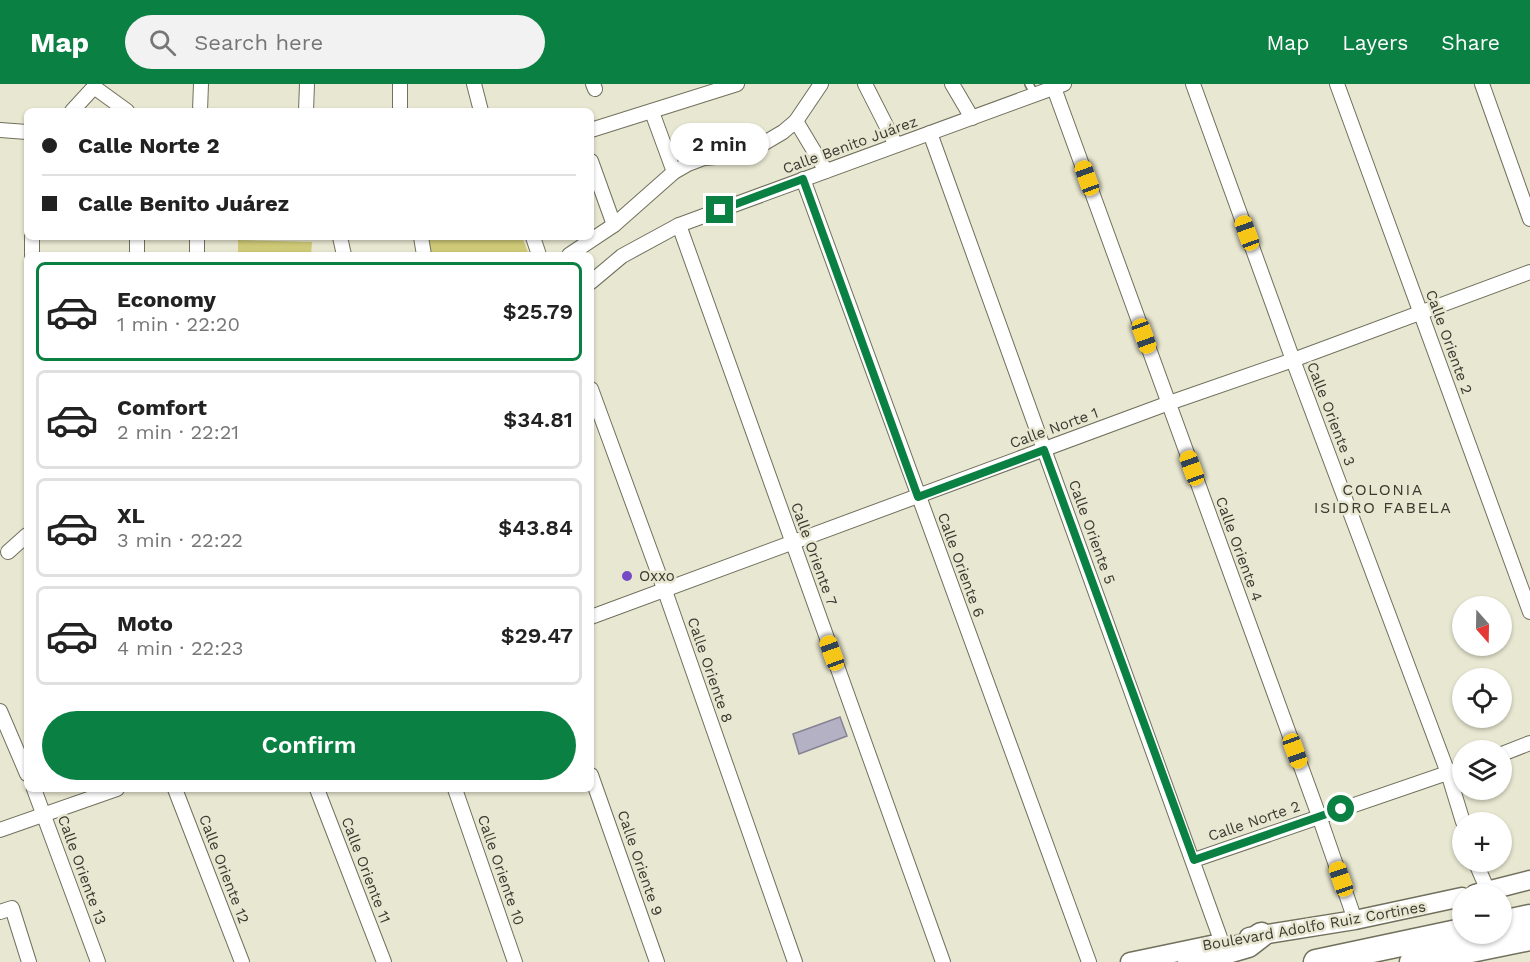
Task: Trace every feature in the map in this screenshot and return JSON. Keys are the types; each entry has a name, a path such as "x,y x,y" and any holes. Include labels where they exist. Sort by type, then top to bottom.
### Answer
{"highway":[{"path":"1512,925 1530,916"},
{"path":"1512,927 1530,921"},
{"path":"1512,929 1530,927"},
{"path":"1190,962 1248,945 1261,935"},
{"path":"1512,939 1530,938"},
{"path":"1359,962 1452,941"},
{"path":"1316,962 1452,943"},
{"path":"1412,962 1455,944"},
{"path":"1480,944 1530,949"},
{"path":"1480,962 1530,949"}],"main road":[{"path":"1508,884 1530,880"},
{"name":"Boulevard Adolfo Ruiz Cortines","path":"1130,962 1261,935 1355,920 1452,899"}],"street":[{"path":"200,108 201,84"},
{"path":"306,108 307,84"},
{"path":"400,84 400,108"},
{"path":"474,84 480,108"},
{"path":"594,129 737,84"},
{"path":"594,238 614,225 674,172 688,164 704,158 749,152 783,132 796,121 821,84"},
{"path":"865,84 896,145"},
{"path":"952,84 972,118"},
{"name":"Calle Oriente 3","path":"1193,84 1293,360 1448,773 1460,812"},
{"name":"Calle Oriente 2","path":"1337,84 1530,612"},
{"path":"1482,84 1530,219"},
{"path":"75,108 94,85 123,108"},
{"name":"Calle Benito Juárez","path":"594,279 622,256 652,237 679,225 972,118 1032,89 1059,86"},
{"name":"Calle Oriente 4","path":"1059,86 1169,403 1355,920"},
{"path":"652,112 674,172"},
{"path":"796,121 826,171"},
{"path":"0,130 24,132"},
{"name":"Calle Oriente 5","path":"930,133 1194,860 1222,943"},
{"path":"594,169 614,225"},
{"name":"Calle Oriente 6","path":"803,179 1089,962"},
{"name":"Calle Oriente 7","path":"679,225 942,962"},
{"path":"574,252 592,240"},
{"name":"Calle Norte 1","path":"594,617 1169,403 1293,360 1530,272"},
{"name":"Calle Oriente 8","path":"594,397 665,591 795,962"},
{"path":"8,552 24,538"},
{"path":"0,711 24,767"},
{"path":"1512,750 1530,743"},
{"name":"Calle Norte 2","path":"1194,860 1452,772"},
{"name":"Calle Oriente 9","path":"594,784 657,962"},
{"name":"Calle Oriente 13","path":"34,792 45,815 98,962"},
{"path":"0,830 109,792"},
{"name":"Calle Oriente 12","path":"176,792 242,962"},
{"name":"Calle Oriente 11","path":"317,792 384,962"},
{"name":"Calle Oriente 10","path":"456,792 515,962"},
{"path":"6,910 29,962"}],"shaded area":[{"path":"238,240 312,242 311,252 238,252"},
{"path":"426,240 523,240 528,252 428,252"}],"building":[{"path":"840,717 847,736 799,754 793,734"}],"place":[{"name":"Oxxo","path":"627,576"}],"district":[{"name":"COLONIA ISIDRO FABELA","path":"1383,498"}],"route":[{"path":"720,210 803,179 918,497 1044,450 1194,860 1341,809"}]}
